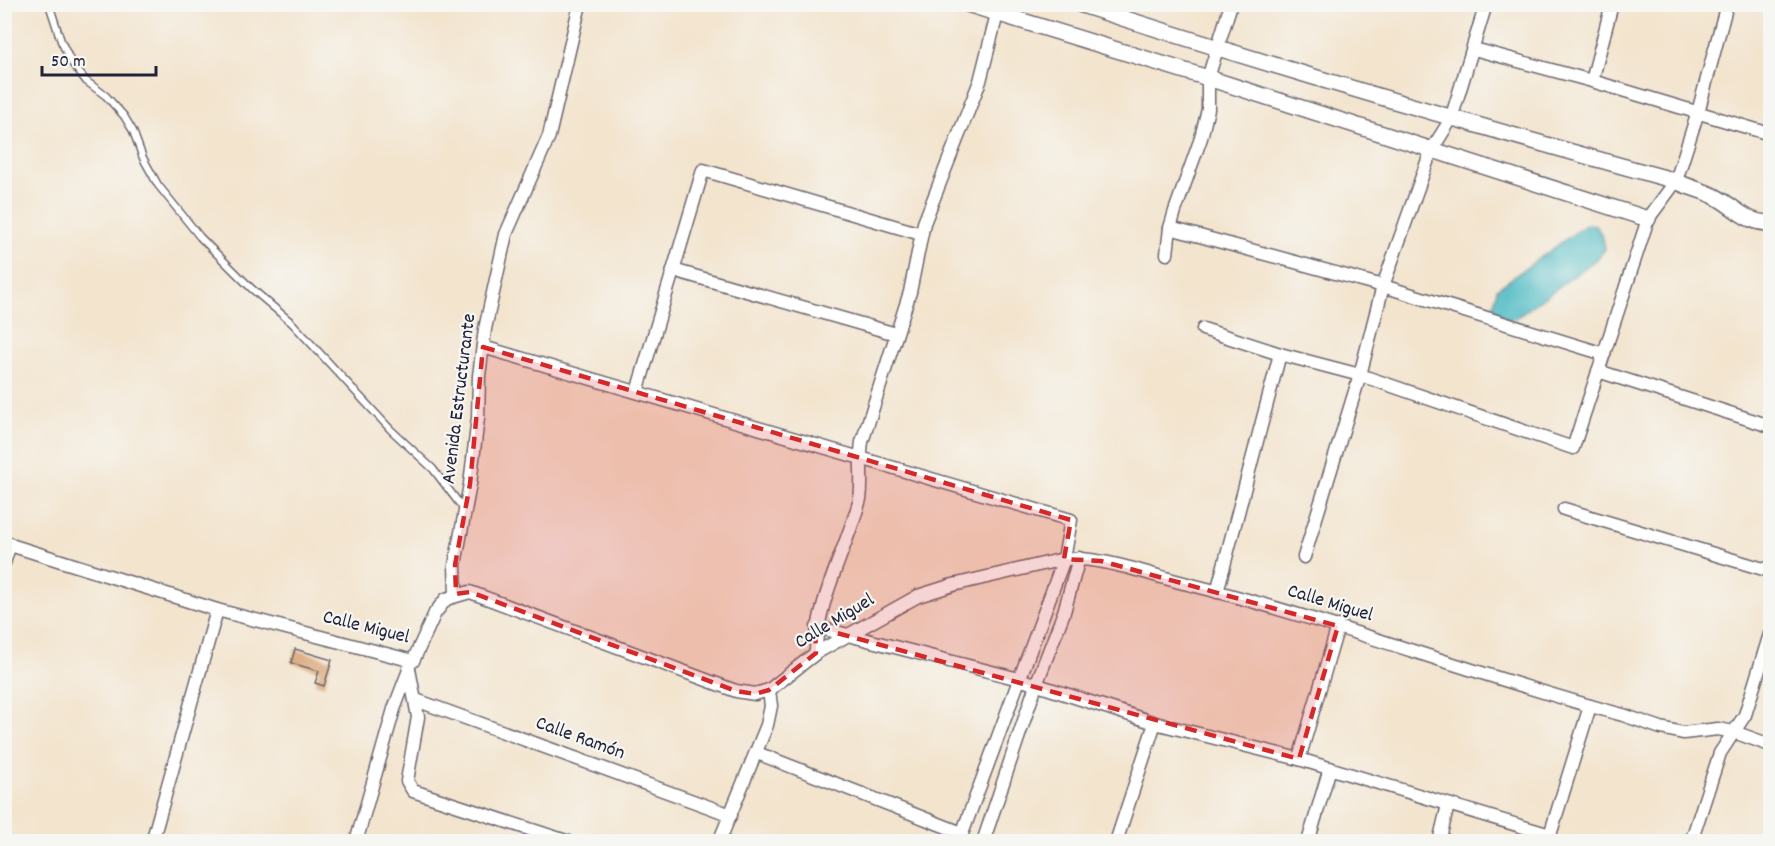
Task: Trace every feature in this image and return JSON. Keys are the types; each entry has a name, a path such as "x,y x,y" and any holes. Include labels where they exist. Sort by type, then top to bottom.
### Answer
{"street":[{"name":"Avenida Estructurante","path":"456,594 455,565 477,429 479,376 483,347 506,234 549,136 580,4"},
{"path":"968,4 1648,219"},
{"path":"1079,4 1218,50 1676,182 1716,197 1737,212 1762,223 1770,223"},
{"path":"1167,254 1170,228 1202,138 1208,109 1208,78 1231,4"},
{"path":"1304,557 1360,375 1383,286 1431,151 1451,119 1486,4"},
{"path":"1592,81 1612,4"},
{"path":"1203,329 1280,354 1360,375 1573,448 1648,219 1676,182 1698,112 1727,4"},
{"path":"816,653 817,627 860,499 862,442 910,292 921,234 980,81 997,14"},
{"path":"1474,49 1592,81 1770,134"},
{"path":"637,392 703,170 921,234"},
{"path":"1170,228 1383,286 1604,354"},
{"path":"673,270 896,334"},
{"path":"483,347 1071,520 1064,560 960,837 757,753"},
{"path":"1217,591 1280,354"},
{"path":"1598,371 1770,426"},
{"path":"1564,509 1770,572"},
{"path":"4,563 7,543"},
{"name":"Calle Miguel","path":"7,543 217,610 411,665 435,613 446,599 456,594"},
{"path":"983,842 1036,685 1064,612 1080,558"},
{"name":"Calle Miguel","path":"769,690 816,653 918,596 953,585 1080,558 1101,561 1217,591 1338,626 1683,733 1718,729 1734,732 1770,745"},
{"path":"456,594 470,592 736,691 755,694 769,690 770,714 757,753 719,842"},
{"path":"152,842 217,610"},
{"path":"1299,759 1338,626"},
{"path":"817,627 1019,679 1155,723 1299,759 1550,835 1590,706"},
{"path":"1691,842 1720,753 1745,715 1770,634"},
{"path":"411,665 418,717 407,781 413,791 569,842"},
{"path":"356,842 394,709 411,665"},
{"name":"Calle Ramón","path":"416,700 731,815"},
{"path":"1116,842 1155,723"},
{"path":"1308,842 1330,768"},
{"path":"1439,842 1448,805"}],"lane":[{"path":"49,4 61,41 71,62 86,81 106,96 124,116 158,185 200,237 250,288 291,323 377,416 433,469 465,512"}],"highlighted area":[{"path":"483,347 1071,520 1064,559 1101,561 1338,626 1299,759 815,627 816,653 769,690 755,694 736,691 470,592 456,594 455,565 470,484"}],"water":[{"path":"1587,224 1596,225 1603,238 1605,249 1598,258 1516,318 1509,320 1495,312 1497,289"},
{"path":"466,831 477,834 482,841 424,841 439,834"}],"building":[{"path":"295,649 332,660 324,686 315,683 319,671 291,663"}]}
